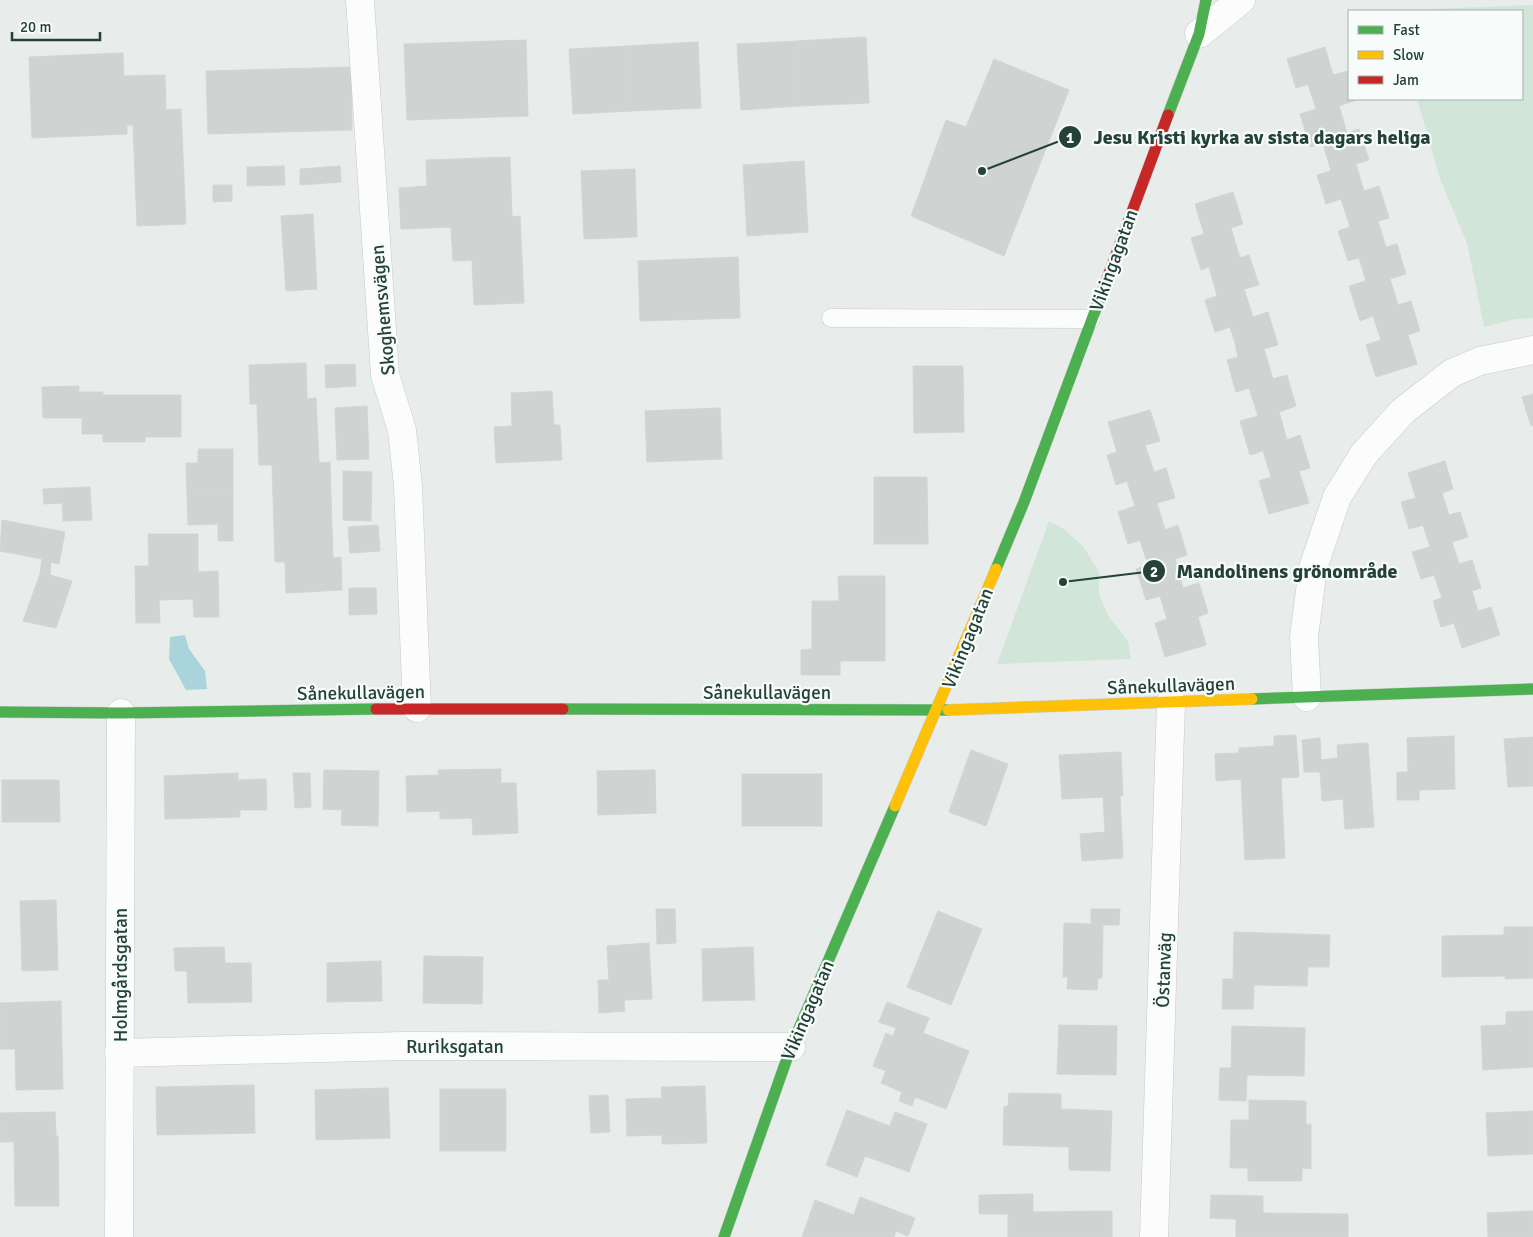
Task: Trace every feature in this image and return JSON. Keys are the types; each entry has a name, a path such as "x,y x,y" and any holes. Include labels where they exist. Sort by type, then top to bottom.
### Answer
{"street":[{"name":"Skoghemsvägen","path":"360,0 385,375 402,430 408,486 417,708"},
{"name":"Vikingagatan","path":"724,1237 790,1047 937,710 1024,502 1199,34 1206,0"},
{"path":"1199,34 1241,0"},
{"path":"1307,697 1304,637 1313,568 1337,497 1364,454 1403,411 1452,373 1480,361 1533,350"},
{"name":"Sånekullavägen","path":"0,712 121,713 417,708 937,710 1533,689"},
{"name":"Östanväg","path":"1154,1237 1171,702"},
{"name":"Holmgårdsgatan","path":"119,1237 121,713"},
{"name":"Ruriksgatan","path":"119,1053 402,1046 790,1047"}],"lane":[{"path":"831,318 1091,319"}],"green space":[{"path":"1533,5 1533,318 1516,319 1484,327 1467,243 1440,179 1417,100 1523,100 1523,10 1403,10"},
{"path":"1049,521 1064,529 1082,545 1099,571 1099,594 1109,617 1128,641 1131,659 997,664"}],"water":[{"path":"185,635 189,649 205,671 207,689 186,690 169,659 170,637"}],"building":[{"path":"866,37 869,103 800,106 797,41"},
{"path":"526,40 528,116 407,120 404,44"},
{"path":"797,41 800,106 741,110 737,44"},
{"path":"698,42 701,108 632,111 628,46"},
{"path":"628,46 632,111 573,114 569,49"},
{"path":"1325,47 1333,75 1347,71 1348,100 1356,100 1339,106 1347,133 1359,129 1369,160 1356,164 1364,191 1379,186 1389,218 1378,221 1386,247 1397,244 1406,274 1390,279 1398,305 1411,301 1420,331 1408,335 1417,364 1376,377 1366,345 1381,340 1373,316 1360,321 1349,286 1366,281 1359,258 1348,261 1338,231 1350,227 1341,199 1326,204 1317,175 1331,171 1323,143 1310,147 1300,114 1316,109 1308,84 1296,88 1287,59"},
{"path":"123,53 124,76 165,75 166,110 181,109 186,224 137,226 133,125 127,125 127,134 32,138 29,57"},
{"path":"994,59 1069,90 1004,256 911,216 946,120 966,127"},
{"path":"351,67 352,130 208,134 206,71"},
{"path":"510,157 512,217 520,216 524,303 474,305 472,260 453,261 451,227 401,229 399,188 427,186 426,160"},
{"path":"804,161 808,232 747,236 743,165"},
{"path":"284,166 285,185 247,186 247,167"},
{"path":"340,166 341,182 300,185 300,169"},
{"path":"635,169 637,237 584,239 581,171"},
{"path":"213,185 232,185 232,201 213,202"},
{"path":"1233,192 1243,224 1231,228 1240,258 1249,255 1259,285 1244,289 1253,317 1268,312 1278,345 1264,349 1273,379 1287,375 1296,406 1279,412 1287,440 1300,435 1310,468 1299,471 1309,503 1269,514 1259,481 1271,477 1263,451 1250,455 1240,421 1258,416 1249,388 1236,392 1227,360 1238,357 1235,343 1230,327 1215,332 1205,300 1217,296 1209,267 1201,270 1191,238 1204,234 1195,204"},
{"path":"313,214 317,289 286,291 281,216"},
{"path":"738,257 740,318 640,321 638,261"},
{"path":"306,363 307,399 316,398 319,463 330,462 333,558 341,557 342,590 286,593 285,562 275,562 272,465 259,465 257,404 250,404 249,365"},
{"path":"355,364 356,386 326,388 325,365"},
{"path":"913,366 963,366 964,432 914,433"},
{"path":"79,386 79,392 103,392 103,395 181,395 181,437 145,437 145,442 103,442 103,434 82,434 82,418 43,418 42,387"},
{"path":"552,391 554,425 560,425 562,460 496,463 494,427 512,426 511,393"},
{"path":"1533,394 1533,425 1531,426 1522,397"},
{"path":"367,406 369,459 337,460 335,408"},
{"path":"720,408 722,459 647,462 645,411"},
{"path":"1150,410 1160,441 1145,445 1154,472 1166,468 1175,498 1157,503 1165,530 1178,525 1187,555 1175,559 1183,588 1199,583 1208,613 1198,617 1206,645 1165,657 1155,623 1167,619 1160,596 1146,600 1136,569 1148,565 1140,540 1128,544 1118,512 1135,506 1127,481 1116,485 1107,455 1117,452 1108,422"},
{"path":"198,449 233,449 233,493 187,494 186,463 198,463"},
{"path":"1445,461 1453,489 1442,493 1449,515 1460,512 1468,537 1452,542 1459,564 1472,560 1481,588 1472,591 1478,611 1491,607 1500,635 1462,648 1454,623 1441,627 1433,601 1442,598 1434,575 1421,579 1412,552 1430,547 1423,525 1409,529 1401,502 1416,498 1408,473"},
{"path":"343,471 372,472 371,521 343,520"},
{"path":"874,477 927,477 928,544 874,544"},
{"path":"90,487 92,520 63,521 62,503 44,504 43,489"},
{"path":"233,493 233,541 218,541 218,524 188,525 187,494"},
{"path":"2,520 65,532 59,564 51,562 50,575 72,581 56,628 23,621 40,574 42,559 0,551"},
{"path":"378,525 380,551 350,553 348,527"},
{"path":"148,534 198,534 198,572 218,571 219,617 194,617 193,599 159,600 160,623 136,623 135,566 149,566"},
{"path":"838,576 885,576 885,661 840,661 840,675 801,675 801,650 812,649 812,601 839,601"},
{"path":"349,588 376,588 377,614 349,615"},
{"path":"1296,735 1299,777 1281,778 1285,858 1245,860 1241,779 1216,781 1215,754 1239,753 1239,748 1274,746 1274,736"},
{"path":"1454,736 1455,789 1419,790 1419,800 1397,800 1397,772 1408,772 1407,738"},
{"path":"1533,737 1533,786 1508,787 1504,739"},
{"path":"1320,738 1321,760 1338,758 1337,745 1368,743 1374,827 1345,829 1343,799 1322,801 1320,772 1304,772 1302,740"},
{"path":"971,750 1008,764 986,826 949,812"},
{"path":"1121,752 1123,795 1120,796 1123,858 1082,861 1080,834 1105,832 1103,797 1062,799 1059,755"},
{"path":"501,769 501,783 516,783 518,833 473,835 472,818 440,819 440,811 407,812 406,776 439,775 438,770"},
{"path":"324,770 379,771 378,826 341,825 342,810 323,809"},
{"path":"655,770 656,813 598,815 597,771"},
{"path":"238,773 238,780 266,779 267,810 240,810 240,817 165,819 164,776"},
{"path":"293,773 310,773 311,807 295,808"},
{"path":"742,774 822,774 822,826 742,826"},
{"path":"2,780 59,780 60,822 2,822"},
{"path":"56,900 58,970 22,971 20,901"},
{"path":"656,909 675,909 676,943 657,944"},
{"path":"1091,909 1120,909 1119,925 1103,925 1102,978 1098,978 1097,990 1067,989 1068,977 1063,977 1064,923 1091,924"},
{"path":"938,911 982,929 951,1005 907,987"},
{"path":"1504,927 1533,927 1533,978 1505,979 1505,976 1442,977 1442,936 1504,935"},
{"path":"1234,932 1330,935 1329,967 1308,967 1307,986 1254,985 1253,1009 1222,1009 1223,979 1233,979"},
{"path":"649,943 652,999 624,1000 625,1011 599,1013 598,980 609,980 607,946"},
{"path":"224,947 225,963 251,963 252,1002 188,1003 187,971 175,971 174,948"},
{"path":"753,947 755,1000 703,1001 702,949"},
{"path":"424,956 483,957 482,1004 423,1003"},
{"path":"381,961 382,1001 327,1002 327,963"},
{"path":"61,1001 63,1089 16,1090 15,1049 0,1049 0,1003"},
{"path":"887,1002 929,1018 923,1033 969,1051 946,1109 915,1097 912,1106 899,1101 902,1092 881,1083 886,1071 873,1066 886,1033 893,1036 896,1028 879,1022"},
{"path":"1533,1011 1533,1067 1483,1070 1481,1026 1506,1025 1506,1012"},
{"path":"1059,1025 1117,1026 1116,1075 1057,1074"},
{"path":"1232,1026 1305,1028 1304,1076 1247,1075 1246,1101 1219,1100 1220,1068 1231,1068"},
{"path":"254,1085 255,1133 157,1135 156,1087"},
{"path":"705,1086 707,1143 662,1144 662,1135 627,1136 626,1099 662,1098 661,1087"},
{"path":"388,1088 390,1138 316,1140 315,1090"},
{"path":"440,1089 506,1089 506,1151 440,1151"},
{"path":"1009,1093 1061,1094 1061,1109 1112,1111 1110,1171 1069,1170 1069,1147 1003,1145 1004,1107 1008,1106"},
{"path":"608,1095 610,1132 591,1133 589,1096"},
{"path":"1249,1100 1306,1101 1306,1125 1311,1124 1311,1169 1302,1168 1302,1181 1248,1181 1248,1168 1230,1168 1231,1120 1249,1120"},
{"path":"847,1110 890,1126 895,1112 927,1124 909,1172 865,1156 857,1177 826,1165"},
{"path":"1533,1111 1533,1154 1488,1156 1486,1113"},
{"path":"55,1112 56,1136 58,1136 59,1206 15,1206 14,1142 0,1142 0,1113"},
{"path":"1033,1194 1033,1212 1112,1211 1112,1237 1008,1237 1008,1214 979,1214 979,1195"},
{"path":"1211,1195 1263,1196 1263,1213 1348,1214 1348,1237 1236,1237 1236,1219 1210,1218"},
{"path":"860,1197 915,1218 908,1236 896,1231 894,1237 802,1237 815,1200 854,1215"},
{"path":"1533,1211 1533,1237 1488,1237 1487,1213"}],"traffic: fast":[{"path":"1168,115 1199,34 1206,0"},
{"path":"996,569 1024,502 1104,287"},
{"path":"1252,699 1533,689"},
{"path":"0,712 121,713 376,709"},
{"path":"563,709 948,710"},
{"path":"724,1237 791,1047 895,806"}],"traffic: slow":[{"path":"895,806 996,569"},
{"path":"948,710 1252,699"}],"traffic: jam":[{"path":"1104,287 1168,115"},
{"path":"376,709 563,709"}],"place":[{"name":"Jesu Kristi kyrka av sista dagars heliga","path":"982,171"},
{"name":"Mandolinens grönområde","path":"1063,582"}]}
